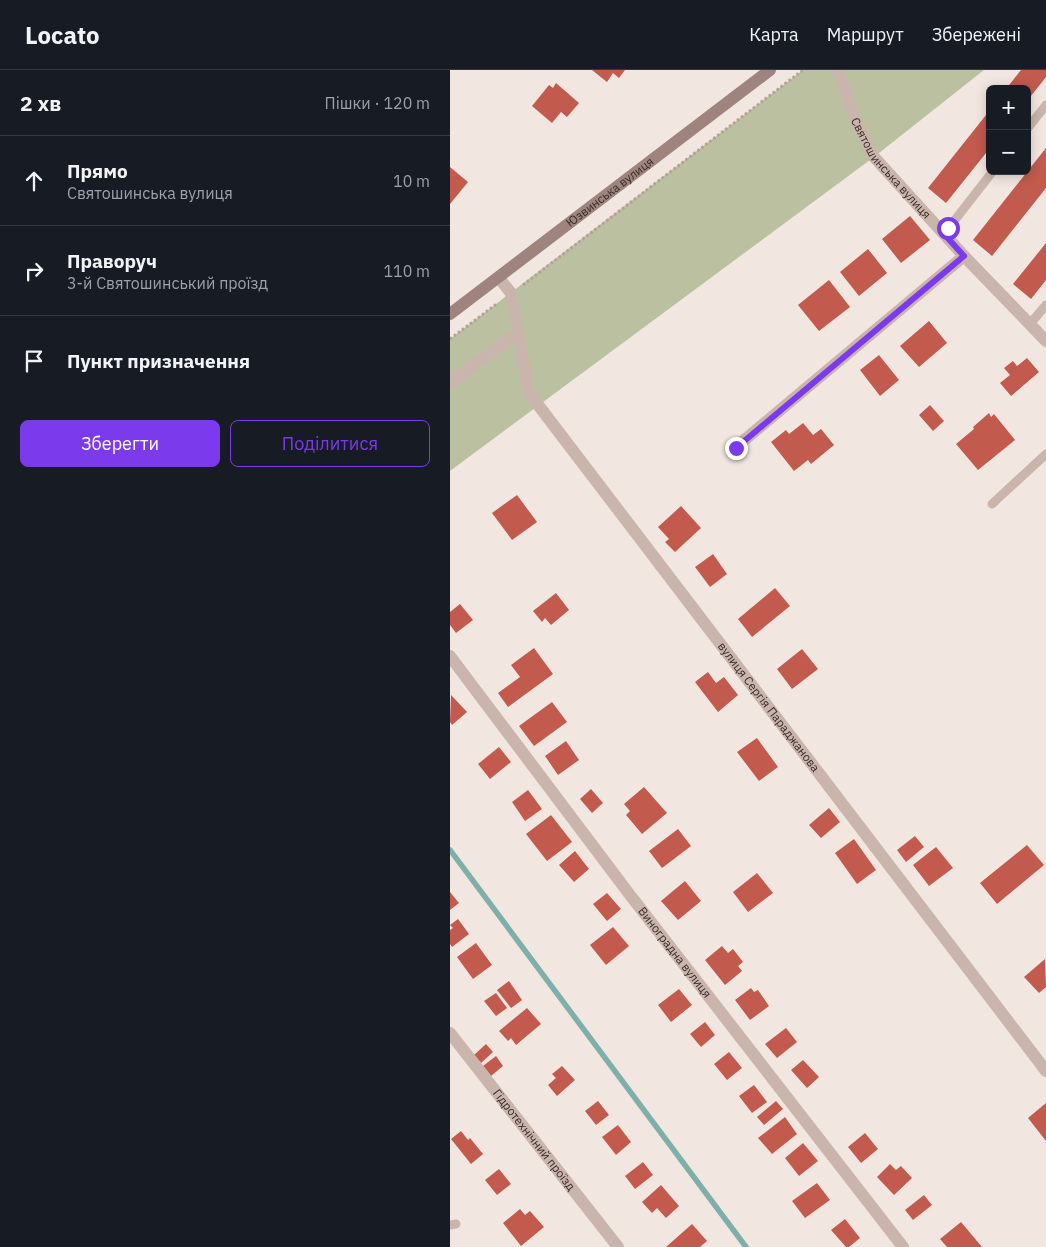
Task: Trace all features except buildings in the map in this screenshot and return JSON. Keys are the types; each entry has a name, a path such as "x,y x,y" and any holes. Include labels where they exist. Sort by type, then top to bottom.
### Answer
{"main road":[{"name":"Юзвинська вулиця","path":"450,314 770,70"}],"street":[{"name":"Святошинська вулиця","path":"836,70 842,81 855,120 874,157 964,256 1046,341"},
{"path":"736,448 964,256"},
{"path":"499,278 511,294"},
{"name":"вулиця Сергія Параджанова","path":"511,294 529,393 1046,1072"},
{"path":"450,383 519,332"},
{"name":"Виноградна вулиця","path":"450,656 630,895 903,1247"},
{"name":"Гідротехнічний проїзд","path":"450,1033 618,1247"}],"lane":[{"path":"1031,123 1046,105"},
{"path":"944,234 991,175"},
{"path":"1030,324 1046,305"},
{"path":"992,504 1046,454"}],"path":[{"path":"450,339 803,70"}],"green space":[{"path":"803,70 984,70 874,157 450,471 450,339"}],"waterway":[{"path":"450,850 746,1247"}],"route":[{"path":"736,448 964,256 944,234 948,228"}]}
